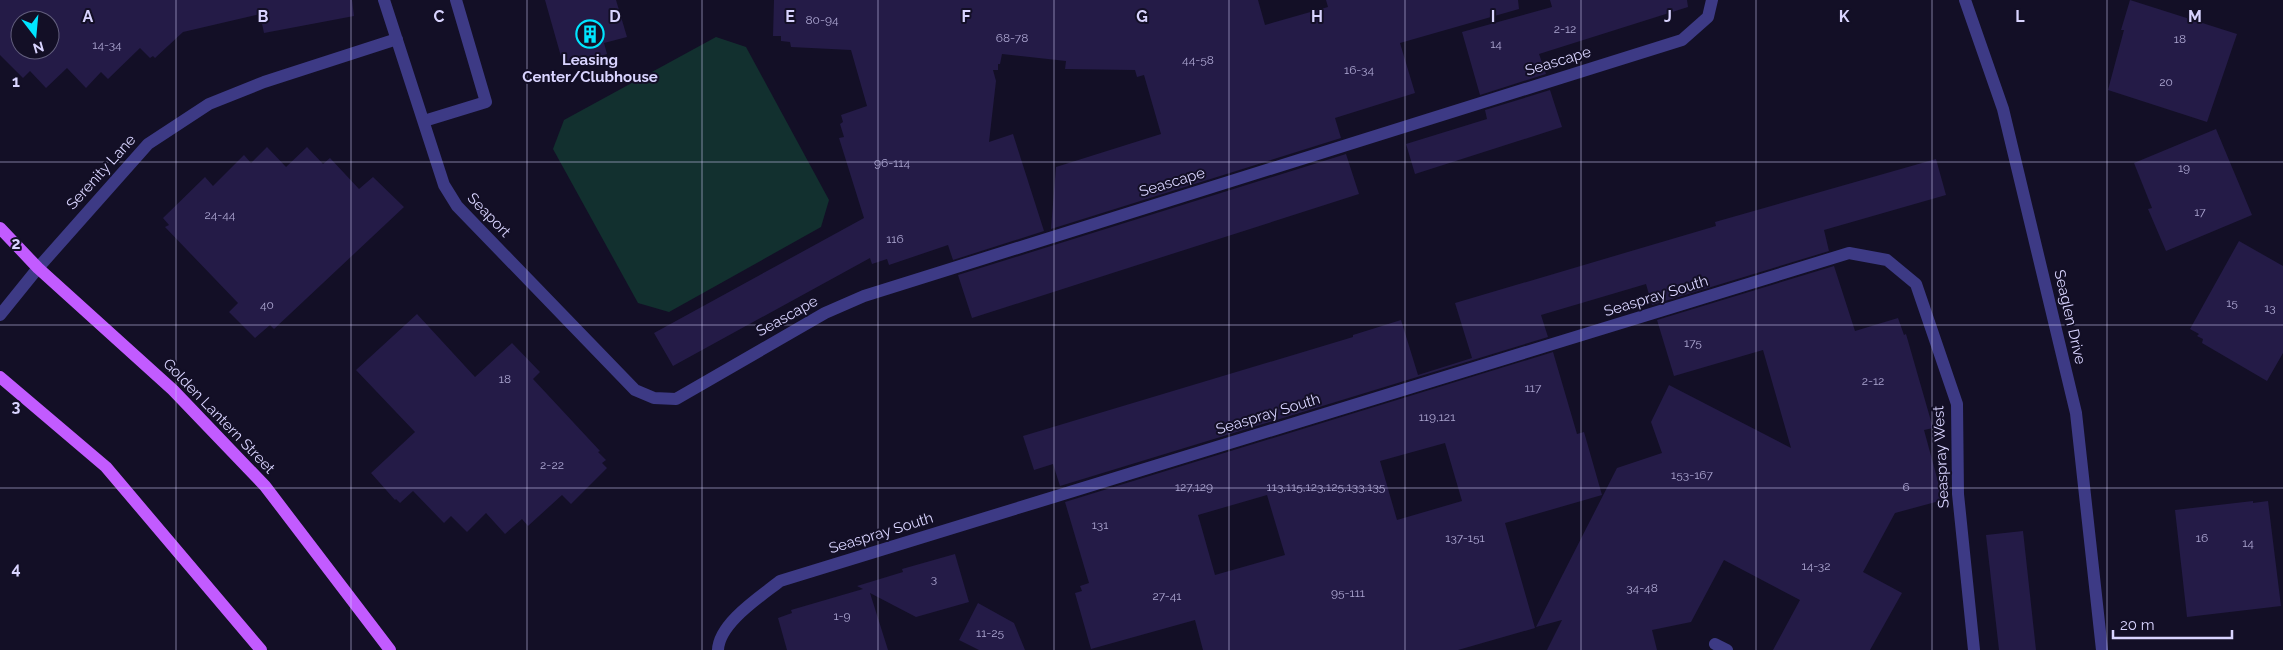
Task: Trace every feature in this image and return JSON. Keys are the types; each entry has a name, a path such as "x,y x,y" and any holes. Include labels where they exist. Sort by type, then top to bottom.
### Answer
{"main road":[{"name":"Golden Lantern Street","path":"0,228 38,268 173,390 265,486 390,650"},
{"path":"0,377 106,467 261,650"}],"street":[{"name":"Seaport","path":"384,0 444,185 457,206 635,390 654,398"},
{"path":"424,121 486,102 456,0"},
{"name":"Seascape","path":"654,398 676,399 825,313 864,296 1682,40 1708,17 1712,0"},
{"name":"Seaglen Drive","path":"1966,0 2003,109 2076,413 2102,650"},
{"name":"Serenity Lane","path":"0,315 38,268 148,144 209,104 264,82 397,39"},
{"name":"Seaspray South","path":"718,645 740,612 780,581 1848,253"},
{"name":"Seaspray West","path":"1848,253 1887,260 1916,284 1957,404 1958,494 1974,650"},
{"path":"1715,644 1727,650"}],"green space":[{"path":"716,37 746,47 829,200 821,227 669,312 638,303 553,149 564,120"}],"building":[{"path":"0,0 352,0 354,16 264,33 260,14 183,32 155,58 153,56 150,58 140,48 108,79 101,72 86,88 67,68 46,88 30,71 23,78 0,55"},
{"name":"Leasing Center/Clubhouse","path":"545,0 616,0 627,37 604,43 607,54 564,67"},
{"path":"774,0 1258,0 1265,25 1328,7 1326,0 1518,0 1519,9 1400,43 1415,93 1335,118 1341,138 1051,229 1056,167 1161,134 1144,75 1137,77 1135,70 1065,69 1066,61 1002,54 998,70 993,70 996,81 989,142 1013,134 1044,231 953,260 948,245 889,265 887,259 872,264 870,258 673,366 654,333 864,218 839,138 844,137 840,124 843,122 841,115 867,106 851,50 791,47 790,42 781,41 781,36 773,36"},
{"path":"1550,0 1687,0 1688,7 1539,54 1546,74 1480,95 1462,32 1552,7"},
{"path":"2130,0 2237,34 2207,122 2108,90 2124,30 2121,30"},
{"path":"1550,90 1562,127 1415,174 1406,144 1487,119 1485,110"},
{"path":"2216,129 2252,215 2166,251 2148,209 2152,208 2134,163"},
{"path":"267,147 286,167 307,147 323,164 330,158 359,189 373,177 404,207 274,329 270,325 255,338 229,312 238,303 165,227 169,225 163,218 205,177 213,186 244,155 251,163"},
{"path":"1346,154 1359,194 972,318 958,275"},
{"path":"1936,159 1946,195 1824,230 1829,251 1652,305 1646,284 1541,315 1548,337 1060,486 1053,464 1034,470 1023,436 1353,337 1353,335 1401,320 1418,375 1472,358 1455,303 1716,226 1715,222"},
{"path":"2239,241 2283,266 2283,353 2267,381 2202,343 2203,339 2197,336 2199,334 2190,329"},
{"path":"1834,266 1855,331 1898,318 1904,335 1906,334 1933,428 1924,430 1943,500 1895,513 1863,572 1902,593 1870,650 1773,650 1800,600 1724,560 1691,622 1652,630 1657,650 1547,650 1562,620 1536,627 1617,468 1662,453 1651,422 1669,385 1791,448 1763,350 1674,376 1657,320"},
{"path":"417,314 475,377 512,343 540,372 533,379 600,451 598,452 606,460 602,463 607,468 571,504 562,495 528,526 522,519 505,534 486,513 467,532 451,516 444,523 413,491 400,503 395,500 371,473 415,432 356,370"},
{"path":"1553,352 1577,434 1584,432 1602,495 1505,523 1535,628 1458,650 1203,650 1195,620 1091,649 1075,593 1082,591 1080,586 1089,583 1065,502","holes":["1445,443 1462,501 1397,520 1380,461","1267,495 1285,555 1215,575 1198,515"]},
{"path":"2253,501 2253,503 2268,501 2281,606 2187,617 2175,510"},
{"path":"2023,531 2036,650 1999,650 1986,535"},
{"path":"955,554 969,602 916,617 870,593 888,650 787,650 778,618 792,613 791,610 863,589 857,586 903,572 902,569"},
{"path":"978,603 1014,623 1025,650 979,650 959,640"}],"place":[{"name":"Leasing Center/Clubhouse","path":"590,34"}]}
